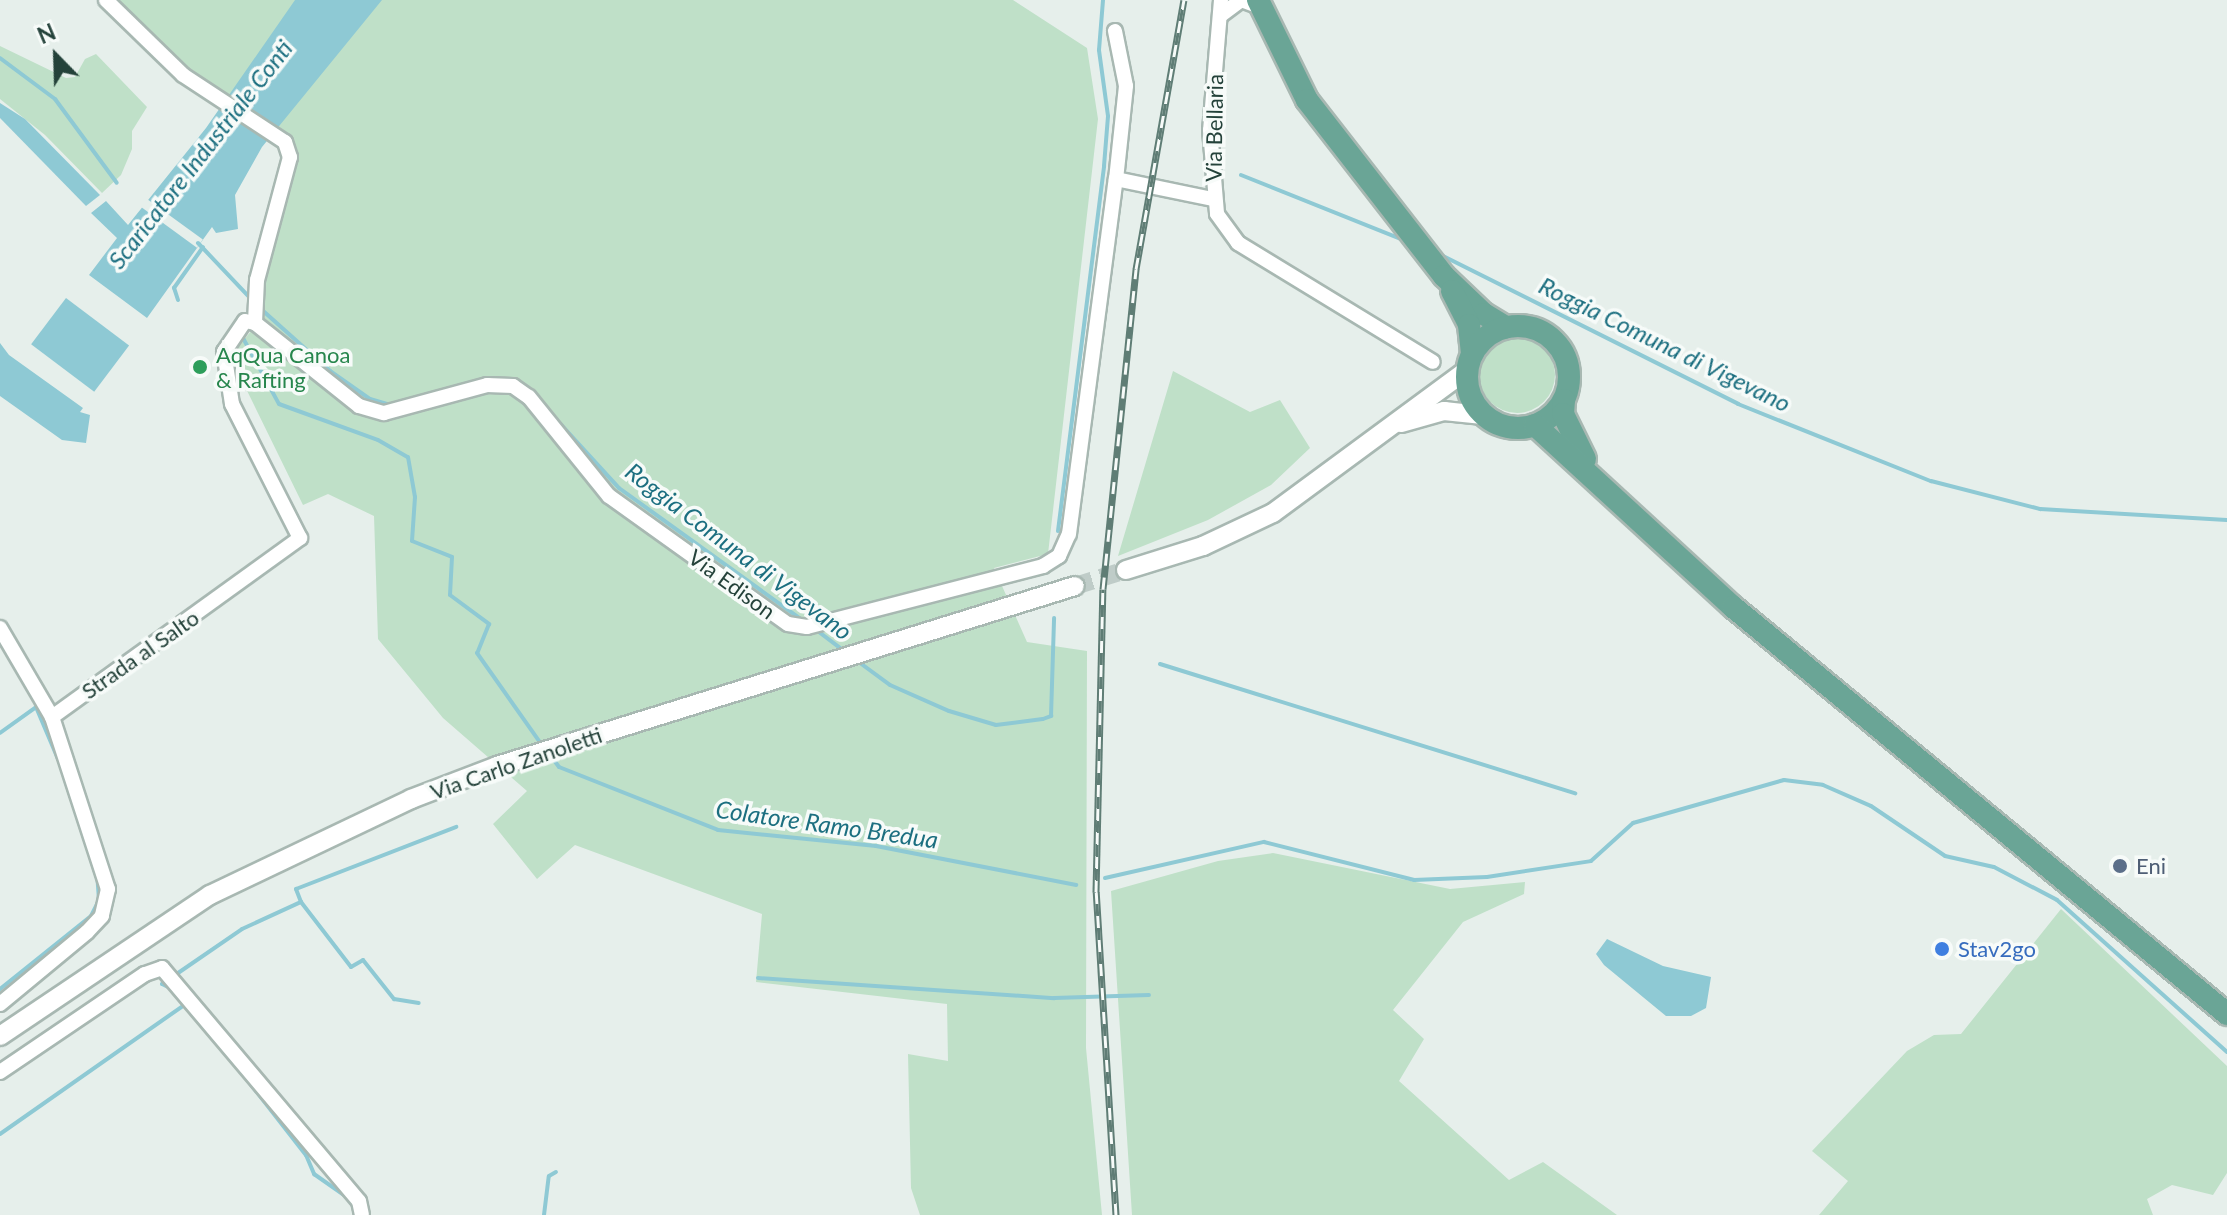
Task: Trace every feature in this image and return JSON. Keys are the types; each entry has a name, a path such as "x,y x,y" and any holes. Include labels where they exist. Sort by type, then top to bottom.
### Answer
{"main road":[{"path":"1260,2 1307,100 1444,276 1484,314 1506,327"},
{"path":"1444,276 1469,325 1470,394 1483,415"},
{"path":"1126,570 1203,546 1273,513 1470,362 1492,332 1506,327 1538,329 1558,344 1569,371 1564,400 1572,437 1623,507"},
{"path":"1383,430 1444,411 1483,415 1508,427 1535,425 1564,400"},
{"path":"1535,425 1733,607 2227,1014"},
{"name":"Via Carlo Zanoletti","path":"0,1036 210,895 411,799 545,751 1075,586"}],"street":[{"path":"106,0 183,75 209,88 285,142 290,157 255,309"},
{"name":"Via Bellaria","path":"1221,0 1210,130 1213,199 1238,243 1433,362"},
{"path":"1220,16 1241,0 1260,2"},
{"name":"Via Edison","path":"255,309 359,406 384,413 487,385 513,386 529,397 609,496 788,624 811,626 1043,566 1059,556 1069,534 1126,86 1115,31"},
{"path":"1116,179 1213,199"},
{"name":"Strada al Salto","path":"52,717 300,538 232,404 224,352 255,309"},
{"path":"0,628 52,717 105,872 107,900 87,932 0,1004"},
{"path":"0,1072 145,974 162,968 360,1209"}],"green space":[{"path":"113,0 1013,0 1087,48 1098,119 1048,554 994,568 1027,642 1087,651 1086,1048 1102,1215 920,1215 911,1188 908,1054 948,1061 947,1004 756,982 762,914 575,845 537,879 493,824 527,791 443,718 378,639 374,516 328,494 303,505 230,356 263,317 264,284 296,146 147,37"},
{"path":"0,46 66,78 75,77 85,59 96,54 147,107 132,131 132,149 121,175 102,193 45,135 0,99"},
{"path":"1510,337 1524,337 1538,343 1549,354 1555,375 1552,390 1544,402 1524,413 1510,413 1496,407 1485,396 1479,382 1479,368 1485,354 1496,343"},
{"path":"1173,371 1250,412 1280,400 1310,448 1271,485 1208,520 1118,556"},
{"path":"1273,853 1450,889 1525,882 1524,894 1463,922 1393,1010 1424,1039 1399,1081 1509,1180 1543,1162 1617,1215 1132,1215 1111,891 1218,861"},
{"path":"2061,909 2227,1066 2227,1173 2213,1195 2172,1185 2147,1199 2153,1215 1819,1215 1848,1181 1812,1151 1907,1051 1934,1035 1961,1034"}],"water":[{"name":"Scaricatore Industriale Conti","path":"295,0 382,0 262,147 235,195 238,229 216,233 212,227 147,318 89,275 117,238 91,213 106,201 128,225 206,128"},
{"path":"0,103 25,119 100,195 86,206 0,118"},
{"path":"66,298 129,346 94,392 31,344"},
{"path":"0,343 9,355 83,408 80,412 90,415 86,443 62,440 0,396"},
{"path":"1607,939 1663,966 1711,977 1706,1008 1691,1016 1666,1016 1604,965 1596,954"}],"pier":[{"path":"147,199 203,240 197,248 141,207"}],"waterway":[{"name":"Roggia Comuna di Vigevano","path":"1058,531 1104,166 1108,116 1099,50 1103,0"},
{"name":"Colatore Ramo Bredua","path":"0,58 55,99 117,183"},
{"name":"Roggia Comuna di Vigevano","path":"1241,175 1406,241"},
{"name":"Roggia Comuna di Vigevano","path":"198,243 252,300"},
{"name":"Colatore Ramo Bredua","path":"178,300 174,288 203,247"},
{"name":"Roggia Comuna di Vigevano","path":"1437,253 1738,404 1931,481 2040,509 2227,520"},
{"name":"Roggia Comuna di Vigevano","path":"261,309 330,371 370,399 391,405"},
{"name":"Colatore Ramo Bredua","path":"243,338 279,404 378,440 408,457 415,497 412,541 452,557 450,595 489,624 477,653 542,745"},
{"name":"Roggia Comuna di Vigevano","path":"487,379 514,380"},
{"name":"Roggia Comuna di Vigevano","path":"555,418 619,488 805,622"},
{"name":"Roggia Comuna di Vigevano","path":"856,660 890,685 949,711 996,725 1043,719 1051,716 1054,618"},
{"name":"Roggia Comuna di Vigevano","path":"815,629 843,650"},
{"path":"1160,664 1575,793"},
{"path":"0,733 36,707 58,759"},
{"name":"Colatore Ramo Bredua","path":"550,755 559,767 718,830 876,846 1076,885"},
{"name":"Colatore Ramo Bredua","path":"1105,878 1264,842 1414,880 1487,877 1591,861 1633,823 1784,780 1823,785 1871,806 1945,856 1994,867 2057,900 2227,1052"},
{"path":"172,989 162,984 242,929 301,902 296,889 456,827"},
{"path":"0,989 91,916 99,900 97,873"},
{"path":"301,902 351,967 363,960 394,999 419,1003"},
{"path":"758,978 1054,998 1149,995"},
{"path":"0,1134 186,1004"},
{"path":"234,1063 306,1155 314,1174 348,1198"},
{"path":"544,1215 549,1176 556,1172"}],"tunnel":[{"path":"1075,586 1126,570"}],"railway":[{"path":"1116,1215 1096,892 1103,589 1136,269 1184,0"}],"place":[{"name":"AqQua Canoa & Rafting","path":"200,367"},
{"name":"Eni","path":"2120,866"},
{"name":"Stav2go","path":"1942,949"}]}
